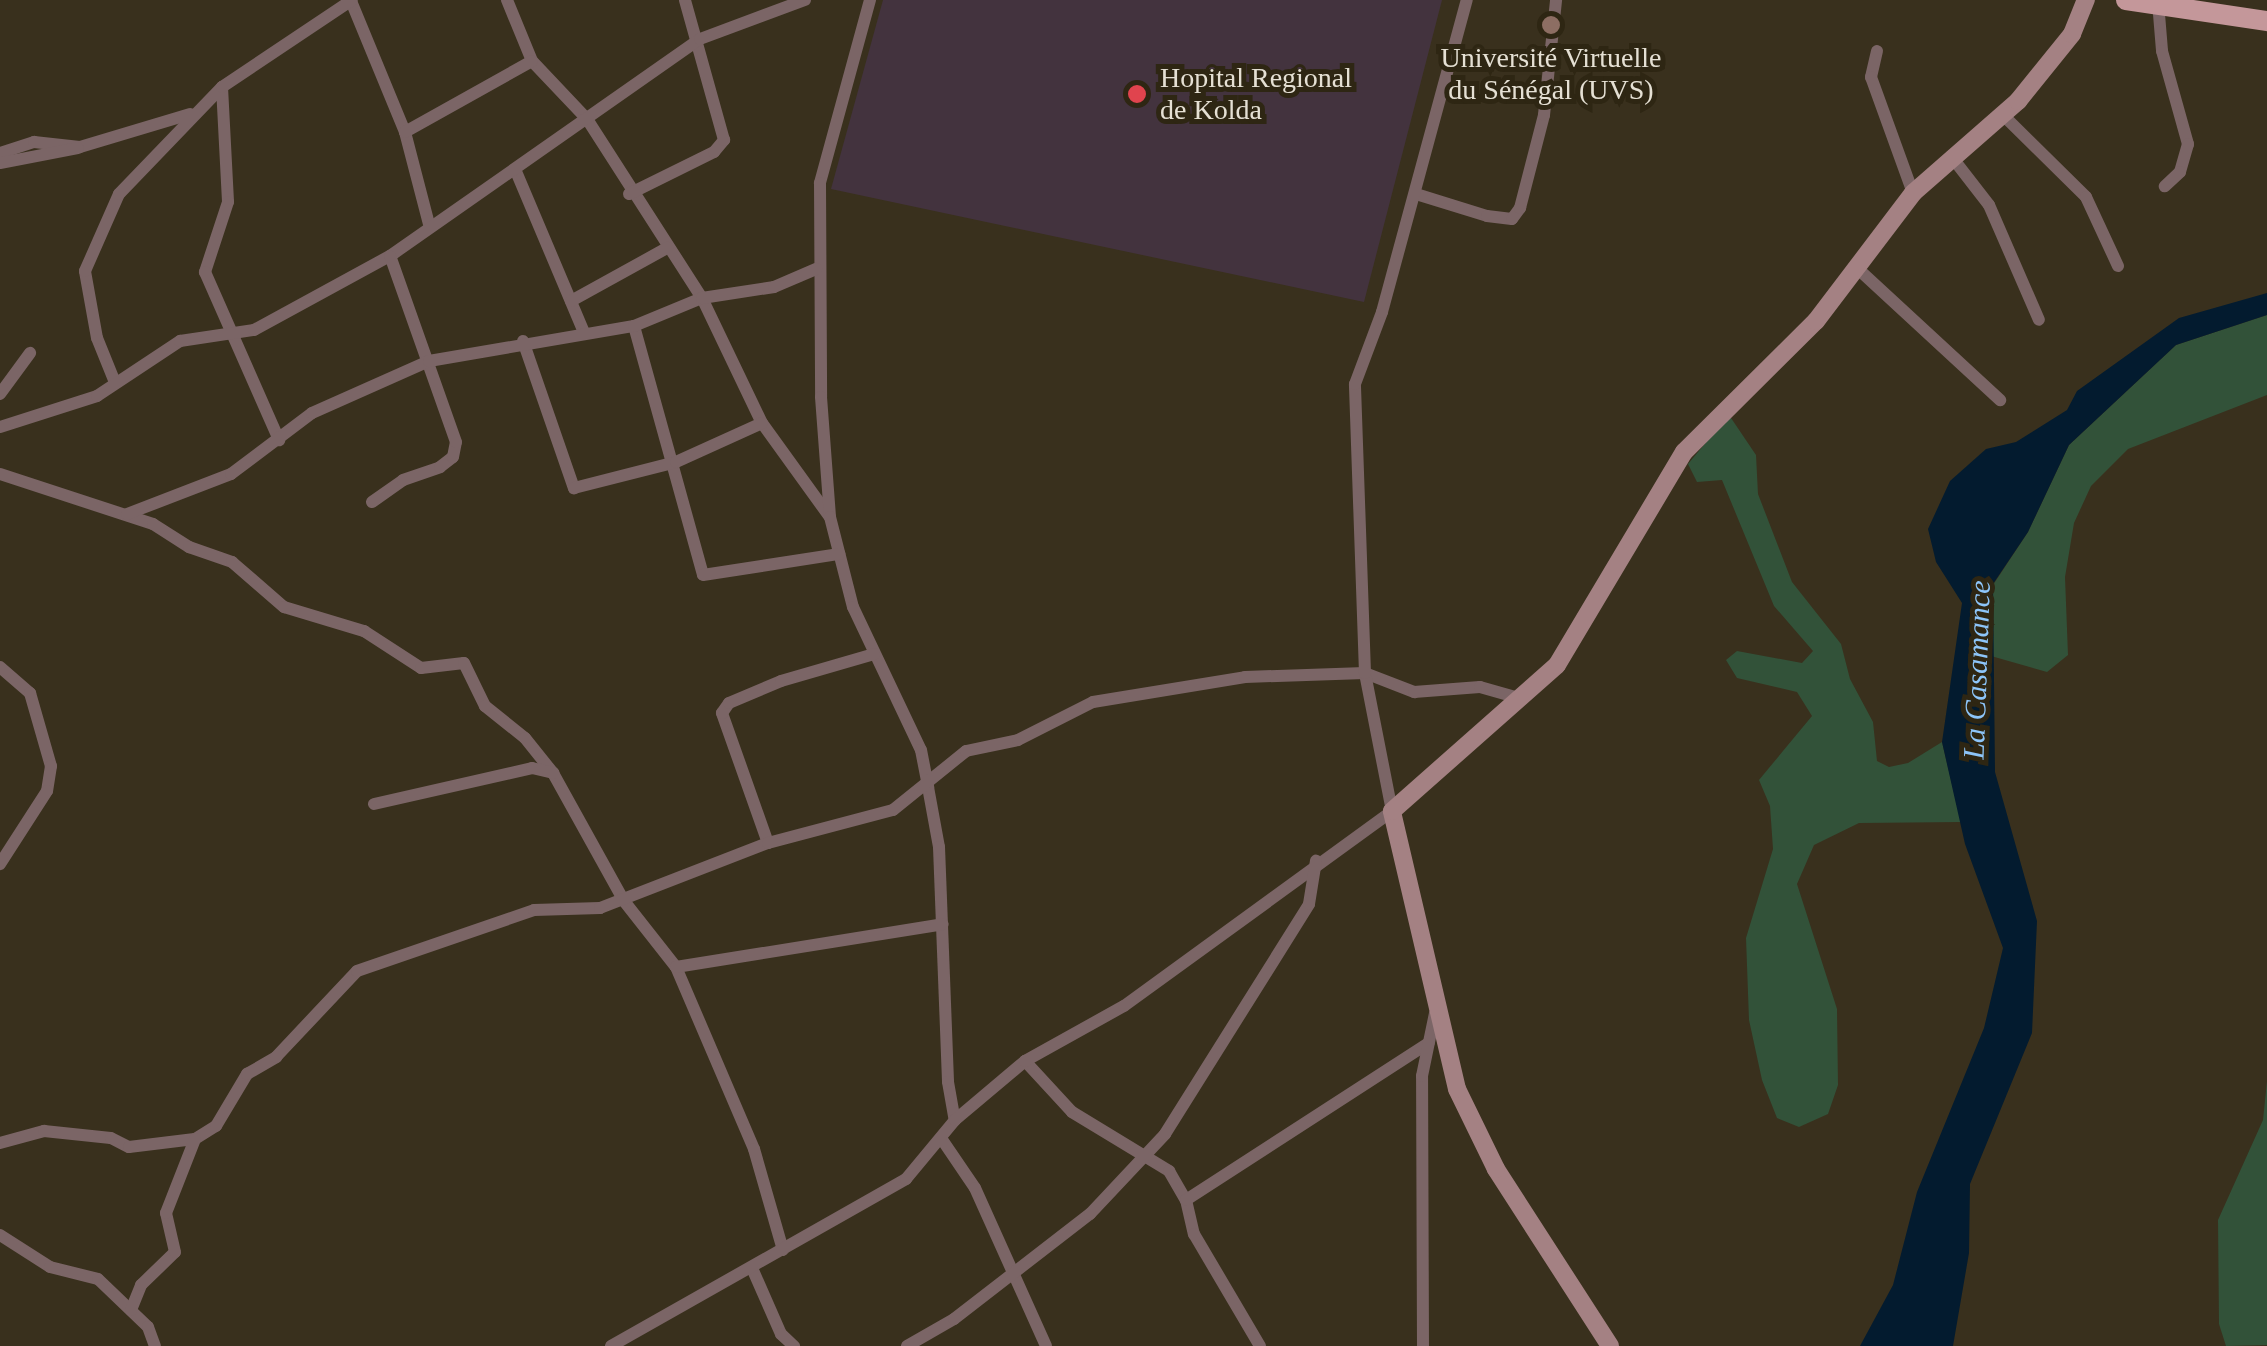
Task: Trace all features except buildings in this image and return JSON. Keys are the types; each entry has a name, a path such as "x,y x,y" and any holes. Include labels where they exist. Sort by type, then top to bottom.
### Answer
{"main road":[{"path":"2126,0 2267,21"}],"street":[{"path":"506,0 532,61 587,119 629,194 702,298 762,423 830,517"},
{"path":"629,194 714,152 724,140 700,39 686,0"},
{"path":"0,428 97,396 114,380 180,341 234,334 390,256 429,224 700,39 805,0"},
{"path":"870,0 820,184 816,268 830,517 874,654 921,750 943,924 948,1082 956,1120"},
{"path":"1467,0 1416,194 1355,384 1365,673 1435,1013 1476,1133 1610,1346"},
{"path":"1416,194 1487,216 1512,219 1520,208 1544,115 1556,0"},
{"path":"611,1346 906,1179 956,1120 1026,1061 1081,1035 1150,988 1316,861 1392,811 1522,698 1569,649 1669,471 1816,321 1913,193 1950,156 2004,116 2072,34 2086,0"},
{"path":"114,380 97,338 85,270 120,194 222,86 351,1 405,132 429,224"},
{"path":"2158,2 2162,51 2188,144 2180,172 2165,186"},
{"path":"1877,51 1871,76 1913,193"},
{"path":"405,132 532,61"},
{"path":"222,86 228,202 206,272 278,440"},
{"path":"0,163 80,147 193,113"},
{"path":"2004,116 2086,197 2118,266"},
{"path":"0,153 34,142 80,147"},
{"path":"1950,156 1989,205 2039,320"},
{"path":"514,169 584,332"},
{"path":"570,301 667,248"},
{"path":"372,502 453,457 446,399 390,256"},
{"path":"127,514 231,474 312,413 429,361 523,341 634,326 702,298 774,287 816,268"},
{"path":"1857,268 2000,400"},
{"path":"634,326 676,462 704,575 839,554"},
{"path":"523,341 574,488 676,462 762,423"},
{"path":"0,394 30,353"},
{"path":"0,474 127,514 232,562 284,607 364,632 402,660 421,668 464,662 485,706 526,738 553,773 624,901 676,967 754,1149 784,1250"},
{"path":"768,843 722,713 728,703 781,680 874,654"},
{"path":"0,667 30,694 52,766 47,791 0,864"},
{"path":"0,1142 44,1131 110,1138 129,1147 195,1139 216,1126 247,1074 276,1057 357,971 534,910 624,901 768,843 894,810 928,787 966,750 1018,740 1092,702 1246,676 1365,673 1414,692 1480,687 1522,698"},
{"path":"374,804 532,768 553,773"},
{"path":"907,1346 1011,1276 1090,1214 1146,1154 1309,904 1316,861"},
{"path":"676,967 943,924"},
{"path":"1424,1346 1422,1076 1435,1013"},
{"path":"1186,1200 1429,1043"},
{"path":"1026,1061 1072,1112 1146,1154 1168,1172 1186,1200 1194,1234 1260,1346"},
{"path":"941,1138 975,1188 1011,1276 1046,1346"},
{"path":"132,1310 141,1285 174,1252 166,1213 195,1139"},
{"path":"0,1235 50,1268 98,1280 132,1310 155,1346"},
{"path":"752,1268 781,1334 794,1346"}],"shaded area":[{"name":"Hopital Regional de Kolda","path":"883,0 1442,0 1364,302 831,189"}],"green space":[{"path":"2267,315 2267,395 2128,449 2091,486 2074,523 2065,577 2068,655 2047,672 1991,656 1993,585 2028,532 2069,445 2176,345"},
{"path":"1729,415 1756,455 1758,494 1792,582 1841,644 1850,679 1873,722 1877,761 1889,767 1908,763 1942,742 1961,822 1859,823 1814,845 1797,884 1837,1009 1838,1085 1828,1114 1799,1127 1777,1118 1762,1080 1749,1020 1746,938 1773,849 1770,806 1759,780 1812,716 1797,692 1737,678 1726,660 1737,651 1802,663 1813,651 1774,606 1722,480 1697,482 1688,464"},
{"path":"2267,1081 2267,1345 2226,1346 2219,1324 2218,1220 2263,1120"}],"water":[{"name":"La Casamance","path":"2267,293 2267,315 2176,345 2069,445 2028,532 1993,584 1995,772 2037,921 2032,1033 1970,1184 1969,1253 1953,1346 1860,1346 1893,1285 1917,1192 1984,1028 2003,948 1965,844 1942,742 1962,603 1936,562 1928,529 1950,481 1986,449 2016,442 2067,410 2077,391 2179,318"}],"place":[{"name":"Université Virtuelle du Sénégal (UVS)","path":"1551,25"},
{"name":"Hopital Regional de Kolda","path":"1137,94"}]}
